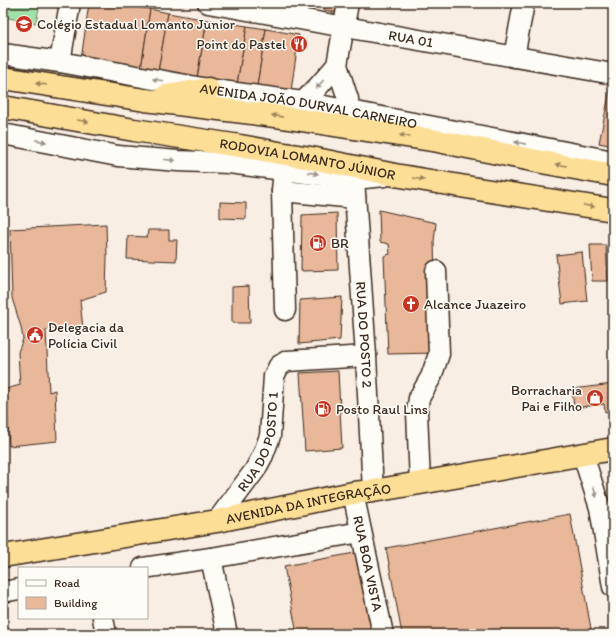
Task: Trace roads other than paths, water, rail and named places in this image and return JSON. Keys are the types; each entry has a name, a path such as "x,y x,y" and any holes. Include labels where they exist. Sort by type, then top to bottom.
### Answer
{"highway":[{"path":"3,78 108,95 275,116 438,141 613,174"},
{"path":"145,100 208,89"},
{"name":"RODOVIA LOMANTO JÚNIOR","path":"3,107 134,130 311,158 395,175 613,210"},
{"name":"AVENIDA DA INTEGRAÇÃO","path":"3,556 217,521 363,492 613,449"}],"street":[{"path":"60,62 70,3"},
{"name":"RUA 01","path":"208,3 514,57 612,70"},
{"path":"348,3 337,65 348,99 349,111"},
{"path":"514,57 524,3"},
{"name":"AVENIDA JOÃO DURVAL CARNEIRO","path":"3,54 60,62 208,89 303,102 613,161"},
{"path":"303,102 337,65"},
{"path":"3,134 118,156 178,161 229,162 282,169 355,188"},
{"path":"282,169 285,310"},
{"path":"282,191 355,188 395,175"},
{"name":"RUA DO POSTO 2","path":"355,188 366,356 363,492"},
{"path":"420,483 417,412 419,398 431,377 439,354 436,271"},
{"name":"RUA DO POSTO 1","path":"217,521 255,470 265,449 270,436 274,376 280,366 287,362 366,356"},
{"path":"583,455 600,508 613,587"},
{"name":"RUA BOA VISTA","path":"363,492 361,532 383,634"},
{"path":"148,567 361,532"},
{"path":"211,558 227,634"},
{"path":"3,592 18,590"},
{"path":"103,619 106,634"}],"place":[{"name":"Colégio Estadual Lomanto Junior","path":"24,24"},
{"name":"Point do Pastel","path":"299,44"},
{"name":"BR","path":"318,243"},
{"name":"Alcance Juazeiro","path":"411,304"},
{"name":"Delegacia da Polícia Civil","path":"35,335"},
{"name":"Borracharia Pai e Filho","path":"595,398"},
{"name":"Posto Raul Lins","path":"323,409"}]}
